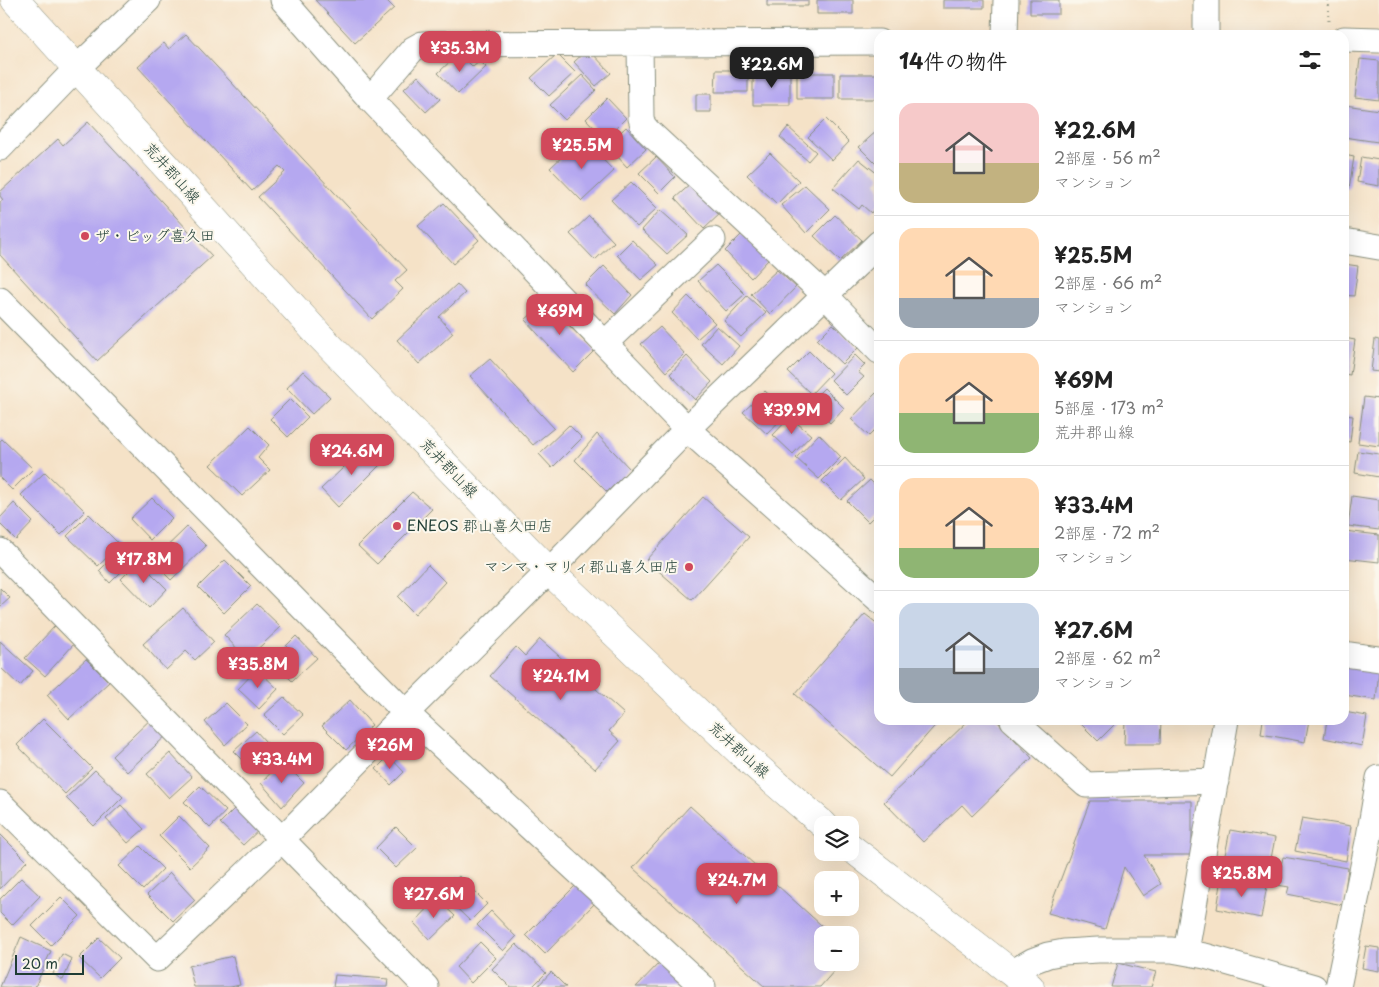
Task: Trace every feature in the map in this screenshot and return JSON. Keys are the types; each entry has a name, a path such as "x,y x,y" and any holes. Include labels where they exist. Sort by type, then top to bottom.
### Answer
{"main road":[{"name":"荒井郡山線","path":"15,0 318,334 549,571 742,754 814,816"},
{"path":"859,854 1021,980"}],"street":[{"path":"0,148 77,68 148,0"},
{"path":"283,0 370,99 687,429 874,596"},
{"path":"1005,30 1006,0"},
{"path":"1206,0 1206,30"},
{"path":"1349,35 1379,40"},
{"path":"370,99 413,49 422,44 874,42"},
{"path":"640,44 640,107 643,125 825,295 874,346"},
{"path":"605,343 713,240"},
{"path":"1349,242 1379,248"},
{"path":"0,803 157,959 282,839 549,571 687,429 874,248"},
{"path":"0,300 406,713 704,987"},
{"path":"0,550 426,987"},
{"path":"1349,655 1379,659"},
{"path":"1020,725 1086,785 1216,781"},
{"path":"1186,952 1225,725"},
{"path":"1338,987 1374,838 1379,778"},
{"path":"1021,980 1032,961 1048,955 1098,950 1172,950 1205,956 1314,987"}],"path":[{"path":"1328,0 1336,30"}],"building":[{"path":"315,0 386,0 394,8 355,43"},
{"path":"767,0 808,0 808,6 767,6"},
{"path":"817,0 853,0 853,14 817,14"},
{"path":"943,0 984,0 984,8 943,8"},
{"path":"1030,0 1059,0 1059,14 1030,14"},
{"path":"186,34 407,270 395,281 403,289 372,319 258,197 285,172 279,166 252,191 138,67 164,43 169,49"},
{"path":"588,49 611,73 596,86 574,62"},
{"path":"459,53 473,67 480,61 486,67 458,94 438,73"},
{"path":"557,54 575,72 549,96 531,78"},
{"path":"1360,59 1379,61 1379,100 1355,97"},
{"path":"716,70 748,70 748,92 715,92"},
{"path":"753,73 790,73 790,105 753,105"},
{"path":"797,73 834,73 834,99 797,99"},
{"path":"840,74 874,74 874,99 840,99"},
{"path":"582,75 596,90 565,120 550,105"},
{"path":"418,76 440,99 426,112 404,89"},
{"path":"696,94 711,94 711,112 696,112"},
{"path":"607,98 626,118 605,139 586,119"},
{"path":"1349,106 1379,110 1378,142 1349,138"},
{"path":"826,119 849,142 832,160 808,137"},
{"path":"88,122 212,256 97,361 0,255 0,202 3,200 0,192 58,139 63,145"},
{"path":"626,127 646,149 627,167 607,145"},
{"path":"788,127 816,152 808,161 780,137"},
{"path":"874,134 874,162 859,147"},
{"path":"582,138 614,171 582,201 550,168"},
{"path":"770,153 799,181 777,204 747,175"},
{"path":"1349,156 1354,157 1349,189"},
{"path":"656,157 675,177 659,193 639,173"},
{"path":"1361,157 1379,160 1379,186 1357,182"},
{"path":"859,159 874,171 874,209 871,213 862,205 859,209 833,188"},
{"path":"631,182 657,208 637,227 611,200"},
{"path":"692,183 722,212 704,229 675,198"},
{"path":"805,185 830,209 806,233 781,205"},
{"path":"444,203 479,240 453,264 418,226"},
{"path":"660,210 688,235 667,254 642,230"},
{"path":"835,215 862,240 840,261 814,236"},
{"path":"589,216 614,242 595,260 570,234"},
{"path":"742,234 768,260 751,278 725,251"},
{"path":"632,240 658,265 641,280 617,255"},
{"path":"716,265 745,294 726,311 698,281"},
{"path":"1349,265 1358,266 1354,296 1349,296"},
{"path":"604,266 632,295 615,314 585,285"},
{"path":"777,270 796,287 770,314 751,294"},
{"path":"457,284 465,293 439,317 453,333 419,364 397,340"},
{"path":"688,296 715,323 697,339 672,313"},
{"path":"747,296 766,313 741,337 724,321"},
{"path":"546,301 594,351 573,372 525,320"},
{"path":"833,324 858,348 842,364 817,340"},
{"path":"717,326 739,346 723,364 701,344"},
{"path":"660,327 685,354 666,372 641,344"},
{"path":"1349,339 1355,340 1349,375"},
{"path":"1375,339 1379,340 1379,372 1371,371"},
{"path":"809,351 831,373 811,394 788,372"},
{"path":"855,355 865,365 858,372 864,377 846,395 831,380"},
{"path":"687,356 712,382 695,400 670,374"},
{"path":"490,359 554,428 533,445 470,376"},
{"path":"303,371 330,397 312,414 287,388"},
{"path":"824,388 844,408 830,423 809,403"},
{"path":"765,391 788,412 767,434 743,412"},
{"path":"874,395 874,431 869,436 851,419"},
{"path":"1364,397 1379,399 1379,446 1358,443"},
{"path":"290,399 308,417 288,437 270,419"},
{"path":"1349,416 1353,416 1349,442"},
{"path":"790,417 811,435 793,454 773,435"},
{"path":"569,425 582,438 552,468 539,454"},
{"path":"250,426 269,445 258,458 270,470 242,496 210,465"},
{"path":"597,434 630,469 607,492 575,460"},
{"path":"819,434 841,457 819,479 796,458"},
{"path":"2,439 33,469 12,490 0,478 0,441"},
{"path":"366,446 382,463 338,507 321,489"},
{"path":"1358,451 1379,454 1379,477 1355,473"},
{"path":"845,458 864,479 841,500 822,481"},
{"path":"45,472 85,511 61,535 21,495"},
{"path":"870,480 874,484 874,516 868,522 847,501"},
{"path":"412,492 432,509 377,564 358,546"},
{"path":"1352,496 1379,500 1379,530 1349,526"},
{"path":"703,497 749,537 692,600 646,560"},
{"path":"152,498 172,518 150,540 130,519"},
{"path":"14,503 33,522 16,540 0,524 0,518"},
{"path":"89,514 120,545 98,566 67,536"},
{"path":"187,527 206,546 171,580 152,561"},
{"path":"1349,531 1379,535 1379,562 1349,559"},
{"path":"122,548 133,560 110,583 99,571"},
{"path":"225,560 251,586 224,613 198,587"},
{"path":"139,561 167,589 149,608 121,579"},
{"path":"428,565 445,582 415,614 398,597"},
{"path":"0,588 10,598 0,607"},
{"path":"257,604 281,627 247,659 224,635"},
{"path":"183,608 214,642 195,660 186,651 166,670 143,644"},
{"path":"865,614 874,621 874,725 936,725 890,777 795,694"},
{"path":"55,626 74,644 45,676 25,658"},
{"path":"296,636 317,658 292,681 272,660"},
{"path":"540,639 624,714 609,731 620,741 595,769 490,676 516,647 525,656"},
{"path":"0,641 33,671 20,686 0,667"},
{"path":"86,659 109,682 69,719 47,695"},
{"path":"1349,666 1379,670 1376,700 1349,696"},
{"path":"257,669 278,689 259,709 238,689"},
{"path":"284,697 303,715 283,734 264,715"},
{"path":"350,700 372,725 346,750 322,726"},
{"path":"226,703 247,724 225,745 205,722"},
{"path":"1349,713 1367,716 1362,746 1324,738 1326,725 1349,725"},
{"path":"154,716 169,733 127,772 112,756"},
{"path":"43,719 92,768 65,794 17,745"},
{"path":"964,725 1001,725 1032,758 972,816 962,805 923,842 884,802"},
{"path":"1082,725 1114,725 1098,741"},
{"path":"1125,725 1161,725 1160,744 1124,744"},
{"path":"1262,725 1308,725 1305,742 1261,734"},
{"path":"256,731 275,752 256,773 234,751"},
{"path":"170,753 192,777 169,798 147,774"},
{"path":"389,756 404,772 391,785 376,769"},
{"path":"282,761 304,783 282,807 261,783"},
{"path":"95,770 123,797 94,826 66,798"},
{"path":"200,786 226,811 210,828 184,802"},
{"path":"1090,801 1192,801 1192,855 1144,855 1161,884 1143,896 1124,867 1105,929 1048,913"},
{"path":"239,804 262,827 243,845 220,823"},
{"path":"121,805 144,829 128,843 106,819"},
{"path":"690,806 822,926 814,926 814,971 834,971 820,987 765,987 633,868"},
{"path":"179,816 210,848 190,867 159,836"},
{"path":"1302,818 1351,826 1346,861 1295,851"},
{"path":"396,827 417,848 396,868 376,848"},
{"path":"1230,830 1275,838 1268,874 1223,865"},
{"path":"0,834 27,861 0,889"},
{"path":"140,846 163,869 143,890 119,866"},
{"path":"1283,857 1348,868 1343,905 1287,894 1289,887 1277,885"},
{"path":"170,873 195,900 173,921 147,895"},
{"path":"459,876 487,904 470,921 441,893"},
{"path":"21,878 40,896 12,925 0,913 0,899"},
{"path":"1222,878 1267,886 1261,918 1217,909"},
{"path":"578,883 597,901 545,954 526,935"},
{"path":"61,897 80,916 51,945 32,926"},
{"path":"437,899 455,916 430,940 414,923"},
{"path":"491,911 516,937 503,951 477,925"},
{"path":"21,937 51,951 35,987 0,987"},
{"path":"99,938 120,958 100,978 79,958"},
{"path":"480,942 496,958 471,983 456,967"},
{"path":"516,944 546,973 532,987 510,987 492,969"},
{"path":"1366,946 1379,948 1379,971 1362,968"},
{"path":"62,954 72,959 63,980 53,974"},
{"path":"233,956 240,985 230,987 194,987 189,966"},
{"path":"660,962 686,987 636,987"},
{"path":"1118,963 1156,972 1151,987 1111,987"},
{"path":"551,972 566,987 537,987"},
{"path":"335,975 388,979 387,987 333,987"}],"place":[{"name":"ザ・ビッグ喜久田","path":"85,236"},
{"name":"ENEOS 郡山喜久田店","path":"397,526"},
{"name":"マンマ・マリィ郡山喜久田店","path":"689,567"}]}
